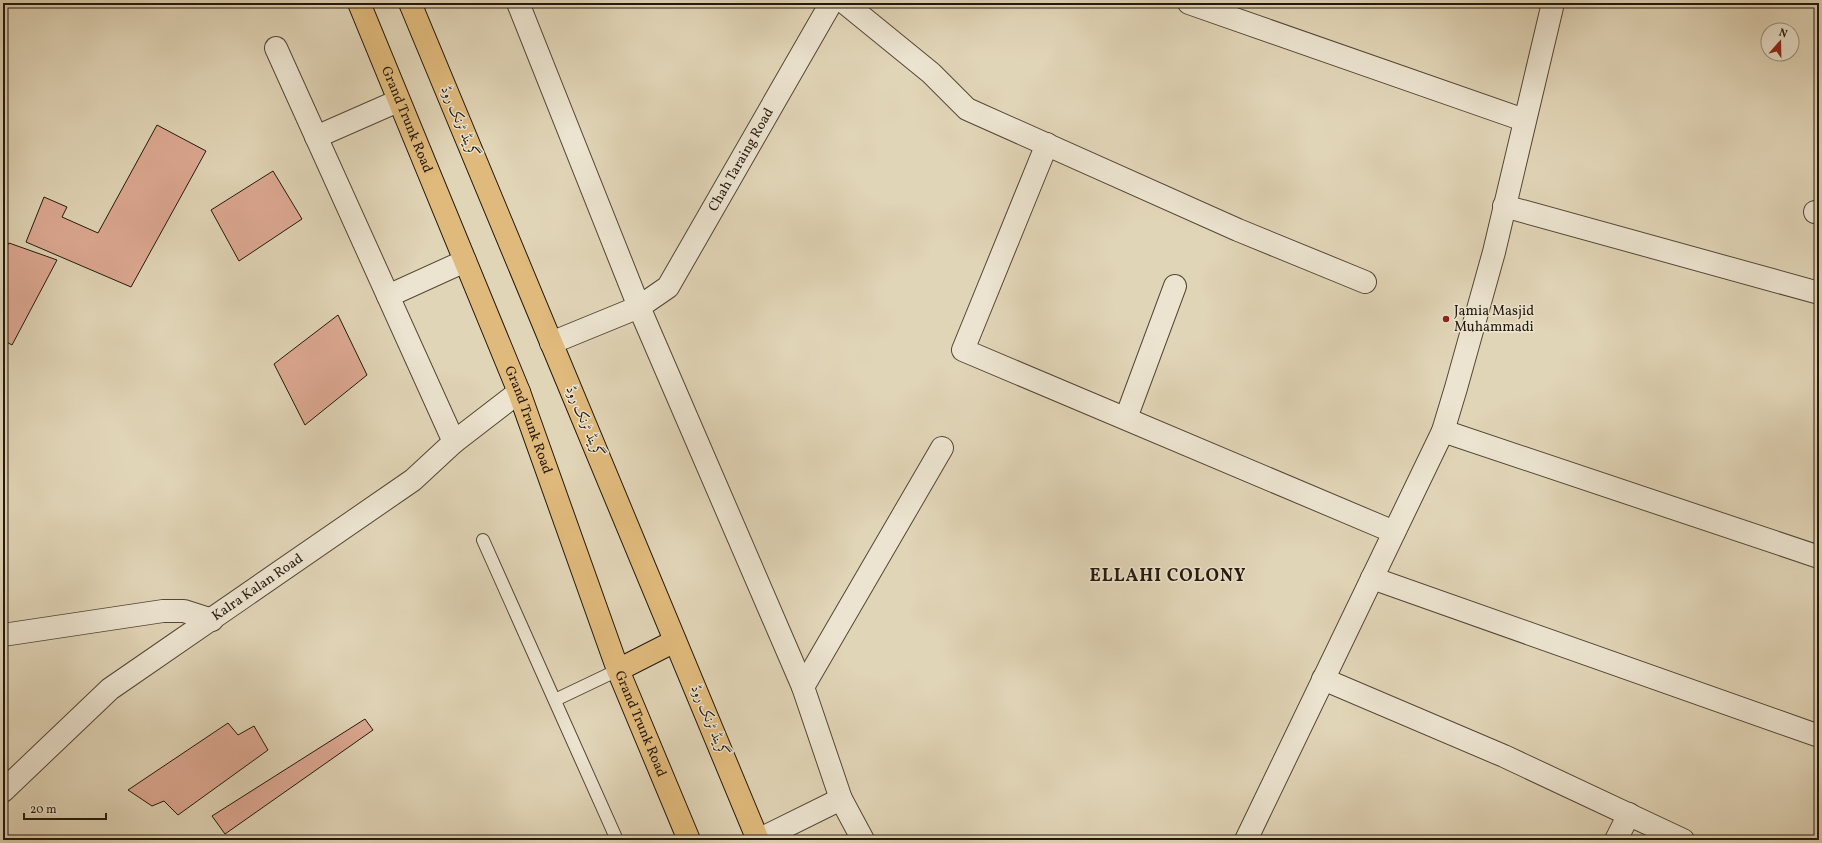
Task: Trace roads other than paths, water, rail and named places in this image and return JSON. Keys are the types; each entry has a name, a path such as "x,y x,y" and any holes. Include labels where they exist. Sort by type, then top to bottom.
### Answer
{"main road":[{"name":"Grand Trunk Road","path":"359,3 398,101 519,392 618,670 689,840"},
{"name":"گرینڈ ٹرنک روڈ","path":"410,3 758,840"},
{"path":"618,670 675,641"}],"street":[{"path":"518,3 640,307 803,687 841,799 863,840"},
{"name":"Chah Taraing Road","path":"551,343 640,307 668,287 831,3"},
{"path":"845,3 932,73 967,110 1047,144 1238,230 1365,282"},
{"path":"1189,3 1524,120"},
{"path":"1246,840 1443,431 1462,366 1504,206 1553,3"},
{"path":"276,48 454,442"},
{"path":"316,138 398,101"},
{"path":"1047,144 963,350 1394,532"},
{"path":"1504,206 1819,294"},
{"path":"388,296 465,261"},
{"path":"1126,418 1175,286"},
{"name":"Kalra Kalan Road","path":"3,790 110,689 413,480 454,442 519,392"},
{"path":"1443,431 1819,557"},
{"path":"803,687 942,448"},
{"path":"1372,578 1819,736"},
{"path":"3,635 163,611 184,611 212,620"},
{"path":"1323,679 1504,756 1683,840"},
{"path":"758,840 841,799"},
{"path":"1616,840 1629,814"}],"lane":[{"path":"483,540 617,840"},
{"path":"554,700 618,670"}],"place":[{"name":"Jamia Masjid Muhammadi","path":"1446,319"}],"district":[{"name":"ELLAHI COLONY","path":"1168,576"}]}
